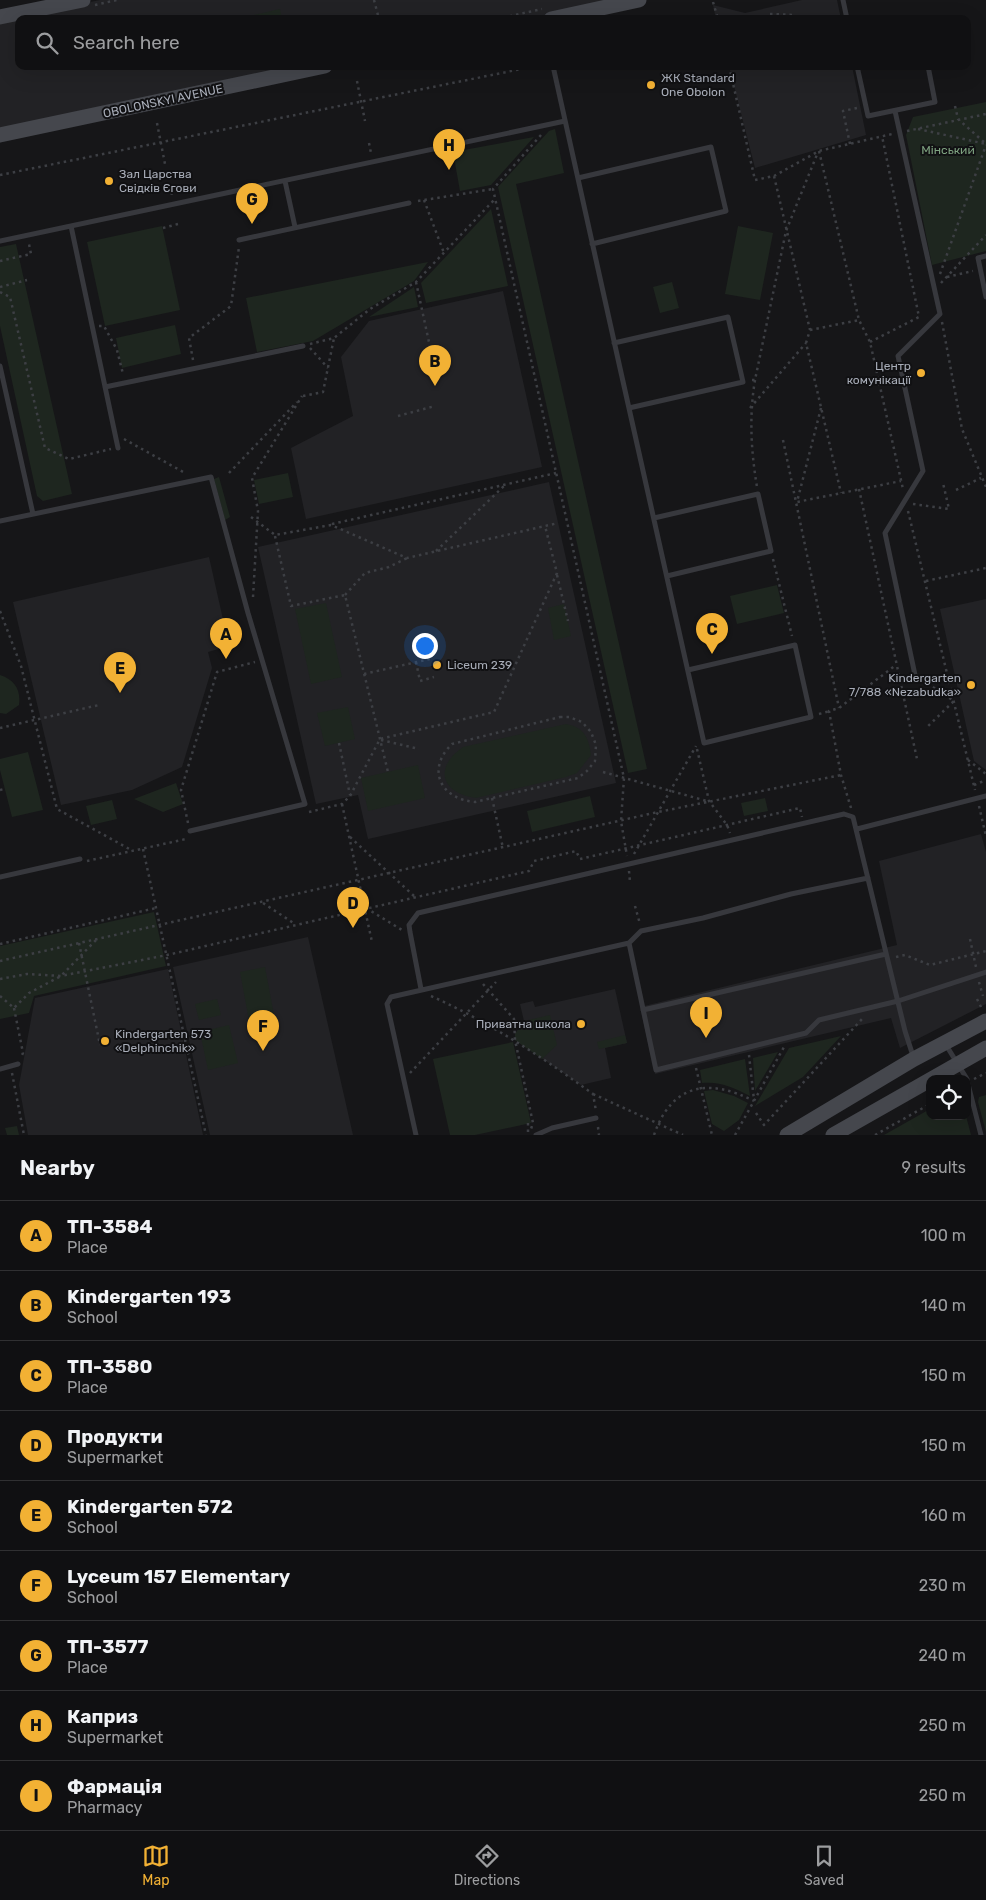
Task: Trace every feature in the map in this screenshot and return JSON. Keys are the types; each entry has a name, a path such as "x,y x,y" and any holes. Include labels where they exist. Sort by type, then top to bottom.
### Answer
{"main road":[{"path":"0,17 83,0"},
{"path":"570,15 640,0"},
{"name":"OBOLONSKYI AVENUE","path":"0,135 306,70"},
{"path":"787,1135 914,1059 986,1021"},
{"path":"833,1135 986,1048"}],"lane":[{"path":"843,0 846,15"},
{"path":"554,70 704,743 811,717 795,645 688,670"},
{"path":"858,70 868,116 935,102 929,70"},
{"path":"895,111 940,314 898,356 922,471 885,534 915,675"},
{"path":"0,241 565,121"},
{"path":"578,178 711,146 726,210 592,244"},
{"path":"285,180 295,227"},
{"path":"240,240 408,203"},
{"path":"71,226 118,448"},
{"path":"986,256 978,258 986,297"},
{"path":"614,343 728,317 743,382 629,408"},
{"path":"105,387 305,345"},
{"path":"0,366 33,514"},
{"path":"0,521 211,477 248,613 305,804 190,831"},
{"path":"654,518 758,494 771,551 666,576"},
{"path":"857,829 986,796"},
{"path":"419,990 409,924 418,913 844,814 854,817 886,956 914,1059"},
{"path":"0,877 81,861"},
{"path":"416,1135 387,1004 394,995 629,943 641,931 703,918 792,894 868,878"},
{"path":"629,943 656,1070 790,1038 806,1033 820,1020 874,1007 986,972"},
{"path":"643,1010 886,956"},
{"path":"945,1043 964,1075"},
{"path":"0,1069 18,1064"},
{"path":"971,1095 981,1135"},
{"path":"536,1135 552,1128 596,1118"}],"path":[{"path":"374,0 378,15"},
{"path":"714,2 717,15"},
{"path":"770,14 795,15"},
{"path":"0,175 517,70"},
{"path":"730,70 755,180 774,176 819,151 986,114"},
{"path":"357,81 365,122"},
{"path":"850,144 842,111 857,108 855,99"},
{"path":"955,106 958,119 986,144"},
{"path":"157,124 165,164"},
{"path":"917,128 986,144"},
{"path":"408,203 493,189 542,134"},
{"path":"870,342 919,317 882,136"},
{"path":"935,289 986,144"},
{"path":"758,494 752,457 750,408 786,231 819,151"},
{"path":"819,151 859,320 870,342 905,500"},
{"path":"750,408 806,343 810,330 774,176"},
{"path":"493,189 624,778 621,821 629,864 630,882"},
{"path":"305,345 334,338 370,310 416,282 495,199"},
{"path":"424,200 444,252"},
{"path":"163,228 178,224"},
{"path":"0,261 31,254 27,235"},
{"path":"935,289 986,235"},
{"path":"195,368 189,338 231,306 240,240"},
{"path":"946,278 980,270"},
{"path":"0,287 27,280"},
{"path":"416,282 432,356"},
{"path":"0,292 10,297 45,448 69,459 118,448"},
{"path":"940,314 962,429 986,487"},
{"path":"810,330 859,320"},
{"path":"109,335 117,350 124,383"},
{"path":"229,473 302,396 323,392 334,338"},
{"path":"806,343 841,493"},
{"path":"305,345 328,369"},
{"path":"743,382 755,380"},
{"path":"248,613 253,612 258,522 252,478 302,396"},
{"path":"398,416 435,406"},
{"path":"797,502 821,407"},
{"path":"114,433 197,480"},
{"path":"783,440 839,708"},
{"path":"275,536 331,525 556,473"},
{"path":"956,490 981,478"},
{"path":"797,502 901,481"},
{"path":"944,483 949,509 906,504 926,580 986,836"},
{"path":"435,552 505,485"},
{"path":"859,490 916,759"},
{"path":"251,517 275,536 291,606 345,595 365,573 389,567 407,558 558,523"},
{"path":"331,525 407,558"},
{"path":"545,526 568,621"},
{"path":"771,551 795,645"},
{"path":"926,580 986,568"},
{"path":"305,813 342,804 350,796 380,739 494,712 556,573"},
{"path":"345,595 388,772"},
{"path":"0,611 21,666 57,809 133,851"},
{"path":"364,674 430,659"},
{"path":"81,861 191,838 181,790 217,672 257,661"},
{"path":"416,662 420,681 434,677"},
{"path":"811,717 839,708 896,664"},
{"path":"915,675 954,701"},
{"path":"927,727 954,701"},
{"path":"0,728 99,705"},
{"path":"829,711 841,774 854,817"},
{"path":"560,717 570,717 582,722 591,732 596,745 594,761 578,778 492,798 475,802 463,801 443,787 439,776 440,762 444,752 452,744 560,717"},
{"path":"380,739 419,749"},
{"path":"339,743 350,796"},
{"path":"629,864 696,745 704,743"},
{"path":"968,760 986,774"},
{"path":"603,772 709,801 727,824 733,840"},
{"path":"0,961 658,812 841,774"},
{"path":"974,785 986,780"},
{"path":"0,790 4,788"},
{"path":"492,798 503,848"},
{"path":"342,804 372,942"},
{"path":"0,979 27,974 61,976 167,955 529,871 534,861 559,855 576,852 580,859 800,808 803,823"},
{"path":"349,836 414,897"},
{"path":"143,849 206,1135"},
{"path":"262,903 295,924"},
{"path":"635,906 641,931"},
{"path":"0,944 156,908"},
{"path":"365,908 410,936"},
{"path":"14,1008 30,993 61,976 97,939"},
{"path":"79,943 100,1045"},
{"path":"886,956 905,956 930,965 986,951"},
{"path":"404,1080 466,1011 509,969"},
{"path":"419,990 466,1011 515,1040 593,1094 683,1135"},
{"path":"488,990 514,1019 515,1040 533,1123 529,1135"},
{"path":"0,996 14,1008 23,1053 18,1064"},
{"path":"756,1113 764,1125 874,1007"},
{"path":"735,1135 790,1038"},
{"path":"748,1048 754,1101"},
{"path":"694,1061 712,1135"},
{"path":"11,1066 24,1135"},
{"path":"654,1135 669,1107 682,1094 700,1088 724,1088 754,1101"},
{"path":"593,1094 596,1118"},
{"path":"875,1135 926,1106"}],"shaded area":[{"path":"100,0 623,0 553,15 29,15"},
{"path":"802,0 837,0 840,15 715,15 713,5 745,13"},
{"path":"15,18 15,70 290,70 0,131 0,21"},
{"path":"730,70 853,70 866,135 755,168"},
{"path":"503,291 542,467 306,519 291,448 353,416 341,357 369,321"},
{"name":"Liceum 239","path":"549,482 616,783 368,839 358,795 316,804 258,547"},
{"path":"209,557 229,646 208,652 212,668 182,767 132,790 61,805 13,602"},
{"name":"Kindergarten 7/788 «Nezabudka»","path":"986,599 986,770 974,761 940,609"},
{"path":"981,834 986,852 986,1004 900,1048 891,1018 655,1074 640,1007 897,945 879,861"},
{"path":"308,937 353,1135 210,1135 173,967"},
{"name":"Kindergarten 573 «Delphinchik»","path":"168,969 203,1135 28,1135 19,1085 35,998"},
{"path":"615,989 627,1043 605,1048 611,1078 581,1085 515,1040 515,1034 524,1021 520,1004 533,1001 535,1007"}],"green space":[{"path":"280,9 281,15 254,15"},
{"name":"Мінський","path":"986,102 986,251 932,265 906,135 913,117"},
{"path":"555,129 564,173 516,184 647,769 628,773 498,187 549,131"},
{"path":"534,137 491,185 460,191 453,152"},
{"path":"491,209 508,286 426,303 421,283"},
{"path":"162,226 180,310 105,326 87,242"},
{"path":"738,226 773,233 760,300 725,294"},
{"path":"16,244 72,494 43,501 37,496 0,326 0,247"},
{"path":"428,262 414,281 313,341 257,352 246,298"},
{"path":"672,282 679,308 660,313 653,287"},
{"path":"414,287 418,307 369,317"},
{"path":"175,325 181,354 122,368 116,338"},
{"path":"288,473 293,497 259,504 254,480"},
{"path":"219,477 230,517 225,520 214,479"},
{"path":"777,585 784,613 737,624 730,596"},
{"path":"326,603 342,677 311,684 295,609"},
{"path":"564,604 571,636 554,640 548,608"},
{"path":"0,675 10,680 16,686 19,695 19,705 6,714 0,713"},
{"path":"348,707 355,739 325,746 317,713"},
{"path":"566,724 572,725 584,734 590,749 591,755 577,773 476,798 455,791 448,785 445,771 448,763 463,747"},
{"path":"28,752 43,810 12,817 0,770 0,759"},
{"path":"418,765 425,798 368,811 361,778"},
{"path":"176,783 183,804 163,812 134,799"},
{"path":"590,796 595,817 532,832 527,811"},
{"path":"765,798 768,811 744,816 741,803"},
{"path":"112,800 117,819 91,825 86,806"},
{"path":"154,912 166,966 34,996 29,1013 0,1019 0,946"},
{"path":"265,967 276,1026 251,1031 240,972"},
{"path":"217,999 221,1015 199,1020 195,1004"},
{"path":"550,1015 557,1045 542,1059 515,1040 515,1034 524,1021"},
{"path":"229,1025 238,1063 208,1070 200,1032"},
{"path":"625,1035 627,1043 599,1049 597,1042"},
{"path":"841,1036 803,1077 755,1106 789,1048"},
{"path":"513,1042 531,1123 475,1135 450,1135 433,1059"},
{"path":"778,1052 755,1091 753,1058"},
{"path":"745,1059 750,1096 727,1086 715,1083 702,1083 700,1070"},
{"path":"713,1090 734,1096 748,1103 739,1120 724,1131 712,1124 704,1091"},
{"path":"986,1095 986,1132 978,1102 979,1097"},
{"path":"926,1111 926,1120 967,1120 971,1135 884,1135"},
{"path":"17,1126 19,1135 7,1135 5,1128"}],"place":[{"name":"ЖК Standard One Obolon","path":"651,85"},
{"name":"Каприз","path":"449,170"},
{"name":"Зал Царства Свідків Єгови","path":"109,181"},
{"name":"ТП-3577","path":"252,224"},
{"name":"Центр комунікації","path":"921,373"},
{"name":"Kindergarten 193","path":"435,386"},
{"name":"ТП-3580","path":"712,654"},
{"name":"ТП-3584","path":"226,659"},
{"name":"Liceum 239","path":"437,665"},
{"name":"Kindergarten 7/788 «Nezabudka»","path":"971,685"},
{"name":"Kindergarten 572","path":"120,693"},
{"name":"Продукти","path":"353,928"},
{"name":"Приватна школа","path":"581,1024"},
{"name":"Фармація","path":"706,1038"},
{"name":"Kindergarten 573 «Delphinchik»","path":"105,1041"},
{"name":"Lyceum 157 Elementary","path":"263,1051"}]}
